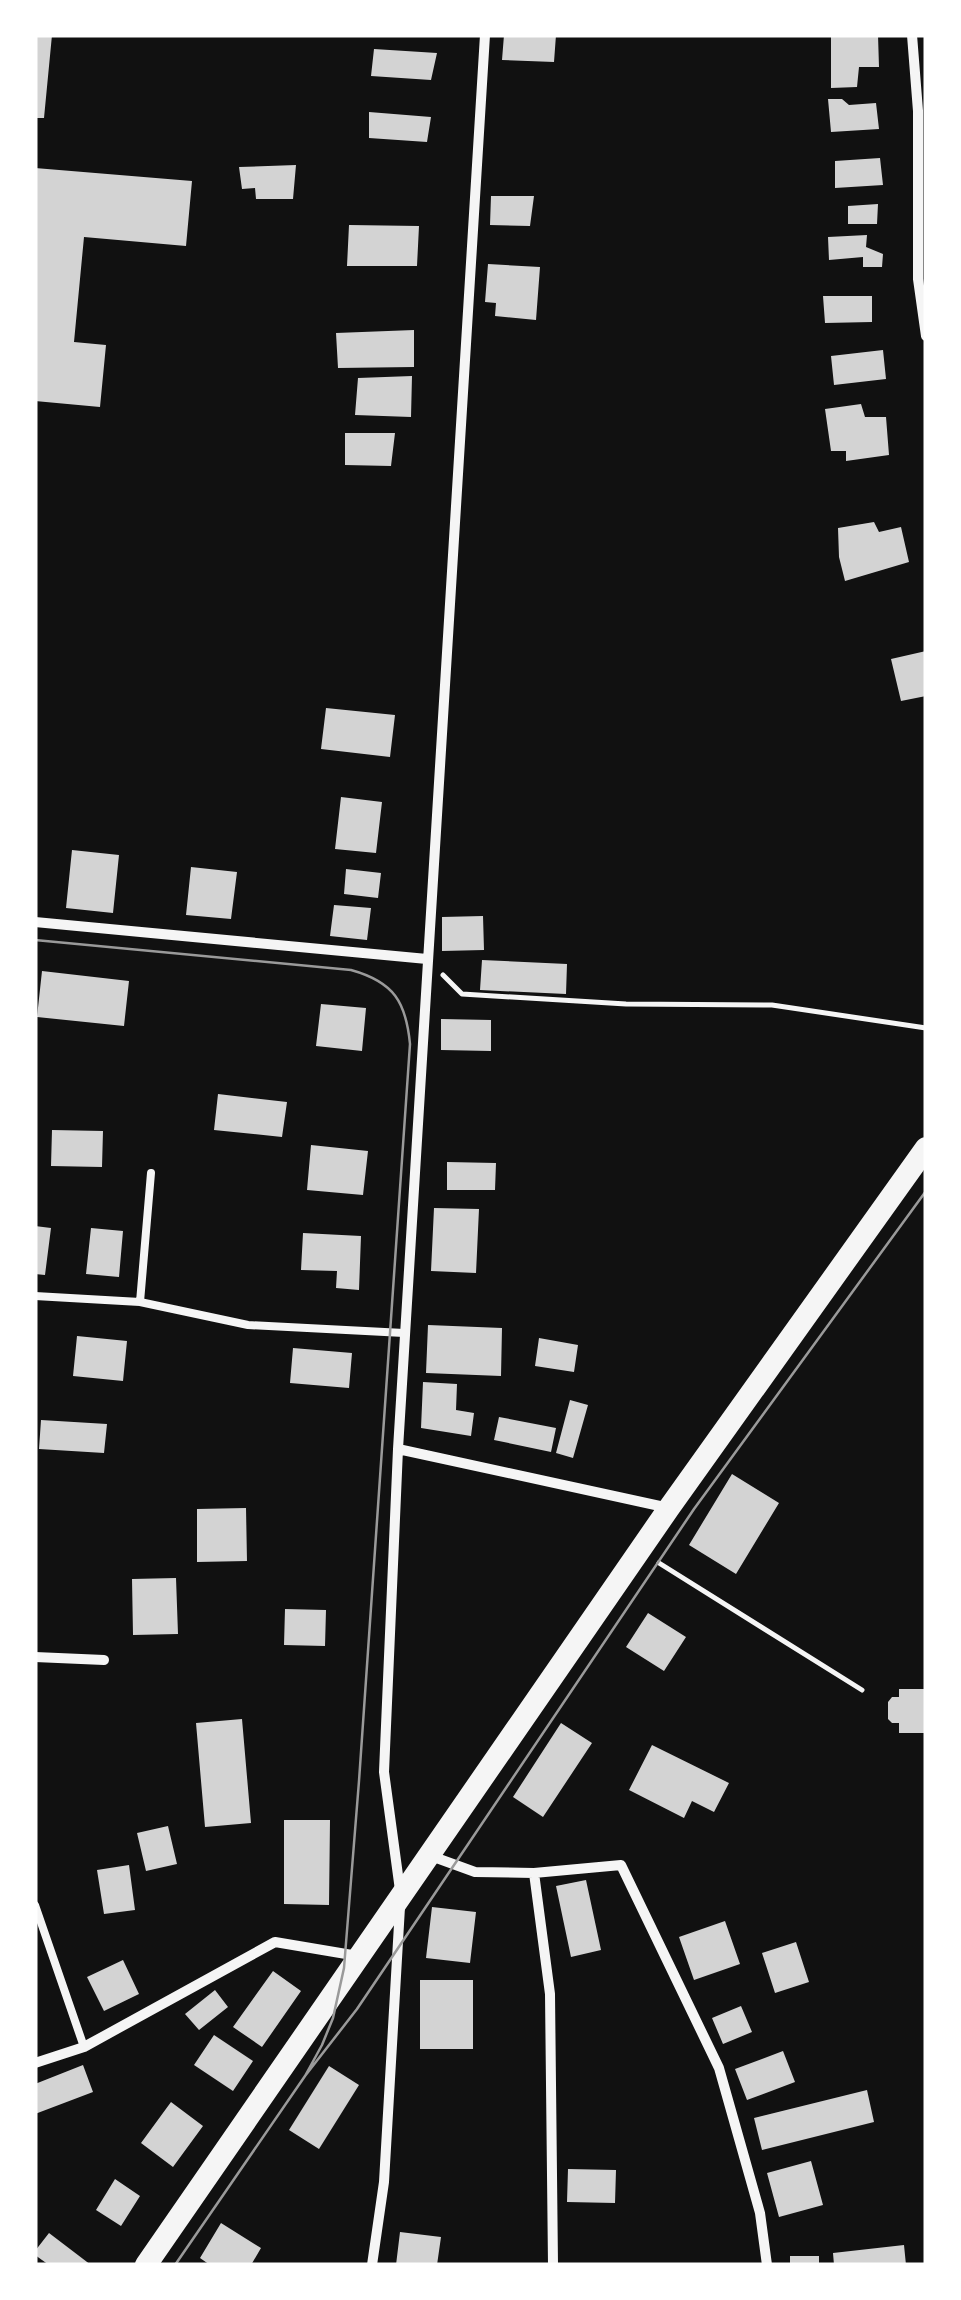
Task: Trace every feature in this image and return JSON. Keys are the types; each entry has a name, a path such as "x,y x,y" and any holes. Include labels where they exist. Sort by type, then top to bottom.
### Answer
{"main road":[{"path":"146,2265 669,1508 926,1148"}],"street":[{"path":"372,2265 384,2182 401,1898 384,1772 398,1450 485,35"},
{"path":"912,35 918,111 918,279 926,336"},
{"path":"35,922 427,959"},
{"path":"398,1450 669,1508"},
{"path":"35,1657 104,1660"},
{"path":"430,1856 476,1872 534,1873 621,1865 719,2068 760,2213 767,2265"},
{"path":"534,1873 550,1994 553,2265"},
{"path":"35,2063 84,2046 275,1942 361,1956"}],"lane":[{"path":"140,1302 151,1174"},
{"path":"35,1296 140,1302 248,1325 404,1333"},
{"path":"35,1905 84,2046"}],"path":[{"path":"427,959 462,994 626,1004 772,1006 926,1028"},
{"path":"640,1551 862,1690"}],"building":[{"path":"35,35 52,35 44,118 35,118"},
{"path":"504,35 556,35 554,62 502,60"},
{"path":"831,35 878,35 879,67 859,67 857,87 831,88"},
{"path":"374,49 437,53 431,80 371,76"},
{"path":"828,99 842,99 849,105 876,103 879,129 831,132"},
{"path":"369,112 431,117 427,142 369,138"},
{"path":"880,158 883,185 835,188 835,161"},
{"path":"296,165 293,199 256,199 255,188 242,189 239,167"},
{"path":"35,168 192,181 186,246 84,237 74,342 106,345 100,407 35,401"},
{"path":"491,196 534,196 530,226 490,225"},
{"path":"878,204 877,224 848,224 848,206"},
{"path":"349,225 419,226 417,266 347,266"},
{"path":"867,235 866,247 883,254 882,267 863,267 863,257 829,260 828,237"},
{"path":"488,264 540,267 536,320 495,316 496,303 485,302"},
{"path":"823,296 872,296 872,322 825,323"},
{"path":"414,330 414,367 338,368 336,333"},
{"path":"883,350 886,379 834,385 831,356"},
{"path":"412,376 411,417 355,415 358,378"},
{"path":"861,404 865,417 886,417 889,455 846,461 846,451 831,451 825,409"},
{"path":"345,433 395,433 391,466 345,465"},
{"path":"874,522 879,532 901,527 909,562 845,581 838,528"},
{"path":"926,651 926,696 901,701 891,659"},
{"path":"326,708 395,715 390,757 321,749"},
{"path":"341,797 382,802 376,853 335,849"},
{"path":"72,850 119,855 113,913 66,908"},
{"path":"191,867 237,872 231,919 186,915"},
{"path":"346,869 381,873 378,898 344,894"},
{"path":"334,905 371,908 367,940 330,936"},
{"path":"483,916 484,950 442,951 442,917"},
{"path":"482,960 567,964 566,994 480,990"},
{"path":"42,971 129,981 124,1026 37,1017"},
{"path":"321,1004 366,1008 362,1051 316,1046"},
{"path":"441,1019 491,1020 491,1051 441,1050"},
{"path":"218,1094 287,1102 282,1137 214,1130"},
{"path":"52,1130 103,1131 102,1167 51,1166"},
{"path":"311,1145 368,1151 363,1195 307,1190"},
{"path":"447,1162 496,1163 495,1190 447,1190"},
{"path":"434,1208 479,1209 476,1273 431,1271"},
{"path":"35,1226 51,1228 45,1275 35,1274"},
{"path":"91,1228 123,1231 119,1277 86,1274"},
{"path":"303,1233 361,1236 359,1290 336,1288 337,1271 301,1270"},
{"path":"428,1325 502,1328 501,1376 426,1373"},
{"path":"77,1336 127,1341 123,1381 73,1376"},
{"path":"539,1338 578,1345 574,1372 535,1366"},
{"path":"293,1348 352,1353 349,1388 290,1383"},
{"path":"423,1382 457,1384 456,1410 474,1413 471,1436 421,1428"},
{"path":"570,1400 588,1405 573,1458 556,1453"},
{"path":"499,1417 556,1428 551,1452 494,1440"},
{"path":"41,1420 107,1424 104,1453 39,1449"},
{"path":"732,1474 779,1503 736,1574 689,1545"},
{"path":"246,1508 247,1561 197,1562 197,1509"},
{"path":"176,1578 178,1634 133,1635 132,1579"},
{"path":"285,1609 326,1610 325,1646 284,1645"},
{"path":"648,1613 686,1637 664,1671 626,1647"},
{"path":"899,1689 926,1689 926,1733 899,1733 899,1723 888,1719 888,1702 899,1697"},
{"path":"242,1719 251,1823 205,1827 196,1723"},
{"path":"561,1723 592,1743 543,1817 513,1797"},
{"path":"652,1745 729,1783 714,1812 692,1801 684,1818 629,1790"},
{"path":"284,1820 330,1820 329,1905 284,1904"},
{"path":"168,1826 177,1864 146,1871 137,1833"},
{"path":"129,1865 135,1910 104,1914 97,1870"},
{"path":"586,1880 601,1950 571,1957 556,1886"},
{"path":"432,1907 476,1912 470,1963 426,1958"},
{"path":"725,1921 740,1964 694,1980 679,1937"},
{"path":"796,1942 809,1982 775,1993 762,1953"},
{"path":"123,1960 139,1994 104,2011 87,1977"},
{"path":"273,1971 301,1991 262,2047 233,2027"},
{"path":"420,1980 473,1980 473,2049 420,2049"},
{"path":"215,1990 228,2007 199,2030 185,2014"},
{"path":"741,2006 752,2032 723,2044 712,2018"},
{"path":"214,2035 253,2061 233,2091 194,2065"},
{"path":"783,2051 795,2082 747,2100 735,2069"},
{"path":"83,2065 93,2092 35,2114 35,2084"},
{"path":"329,2066 359,2085 319,2149 289,2130"},
{"path":"867,2090 874,2122 762,2150 754,2118"},
{"path":"171,2102 203,2126 173,2167 141,2143"},
{"path":"811,2161 823,2205 779,2217 767,2173"},
{"path":"568,2169 616,2170 615,2203 567,2202"},
{"path":"115,2179 140,2196 121,2226 96,2210"},
{"path":"221,2223 261,2248 251,2265 210,2265 200,2258"},
{"path":"400,2232 441,2237 437,2265 396,2265"},
{"path":"49,2233 91,2265 49,2265 35,2255"},
{"path":"904,2245 906,2265 834,2265 833,2253"},
{"path":"790,2256 819,2256 819,2265 790,2265"}],"tram line":[{"path":"35,940 351,970 388,988 405,1016 410,1044 344,1968 333,2018 305,2076"},
{"path":"175,2265 305,2076 357,2009 694,1509 926,1191"}]}
